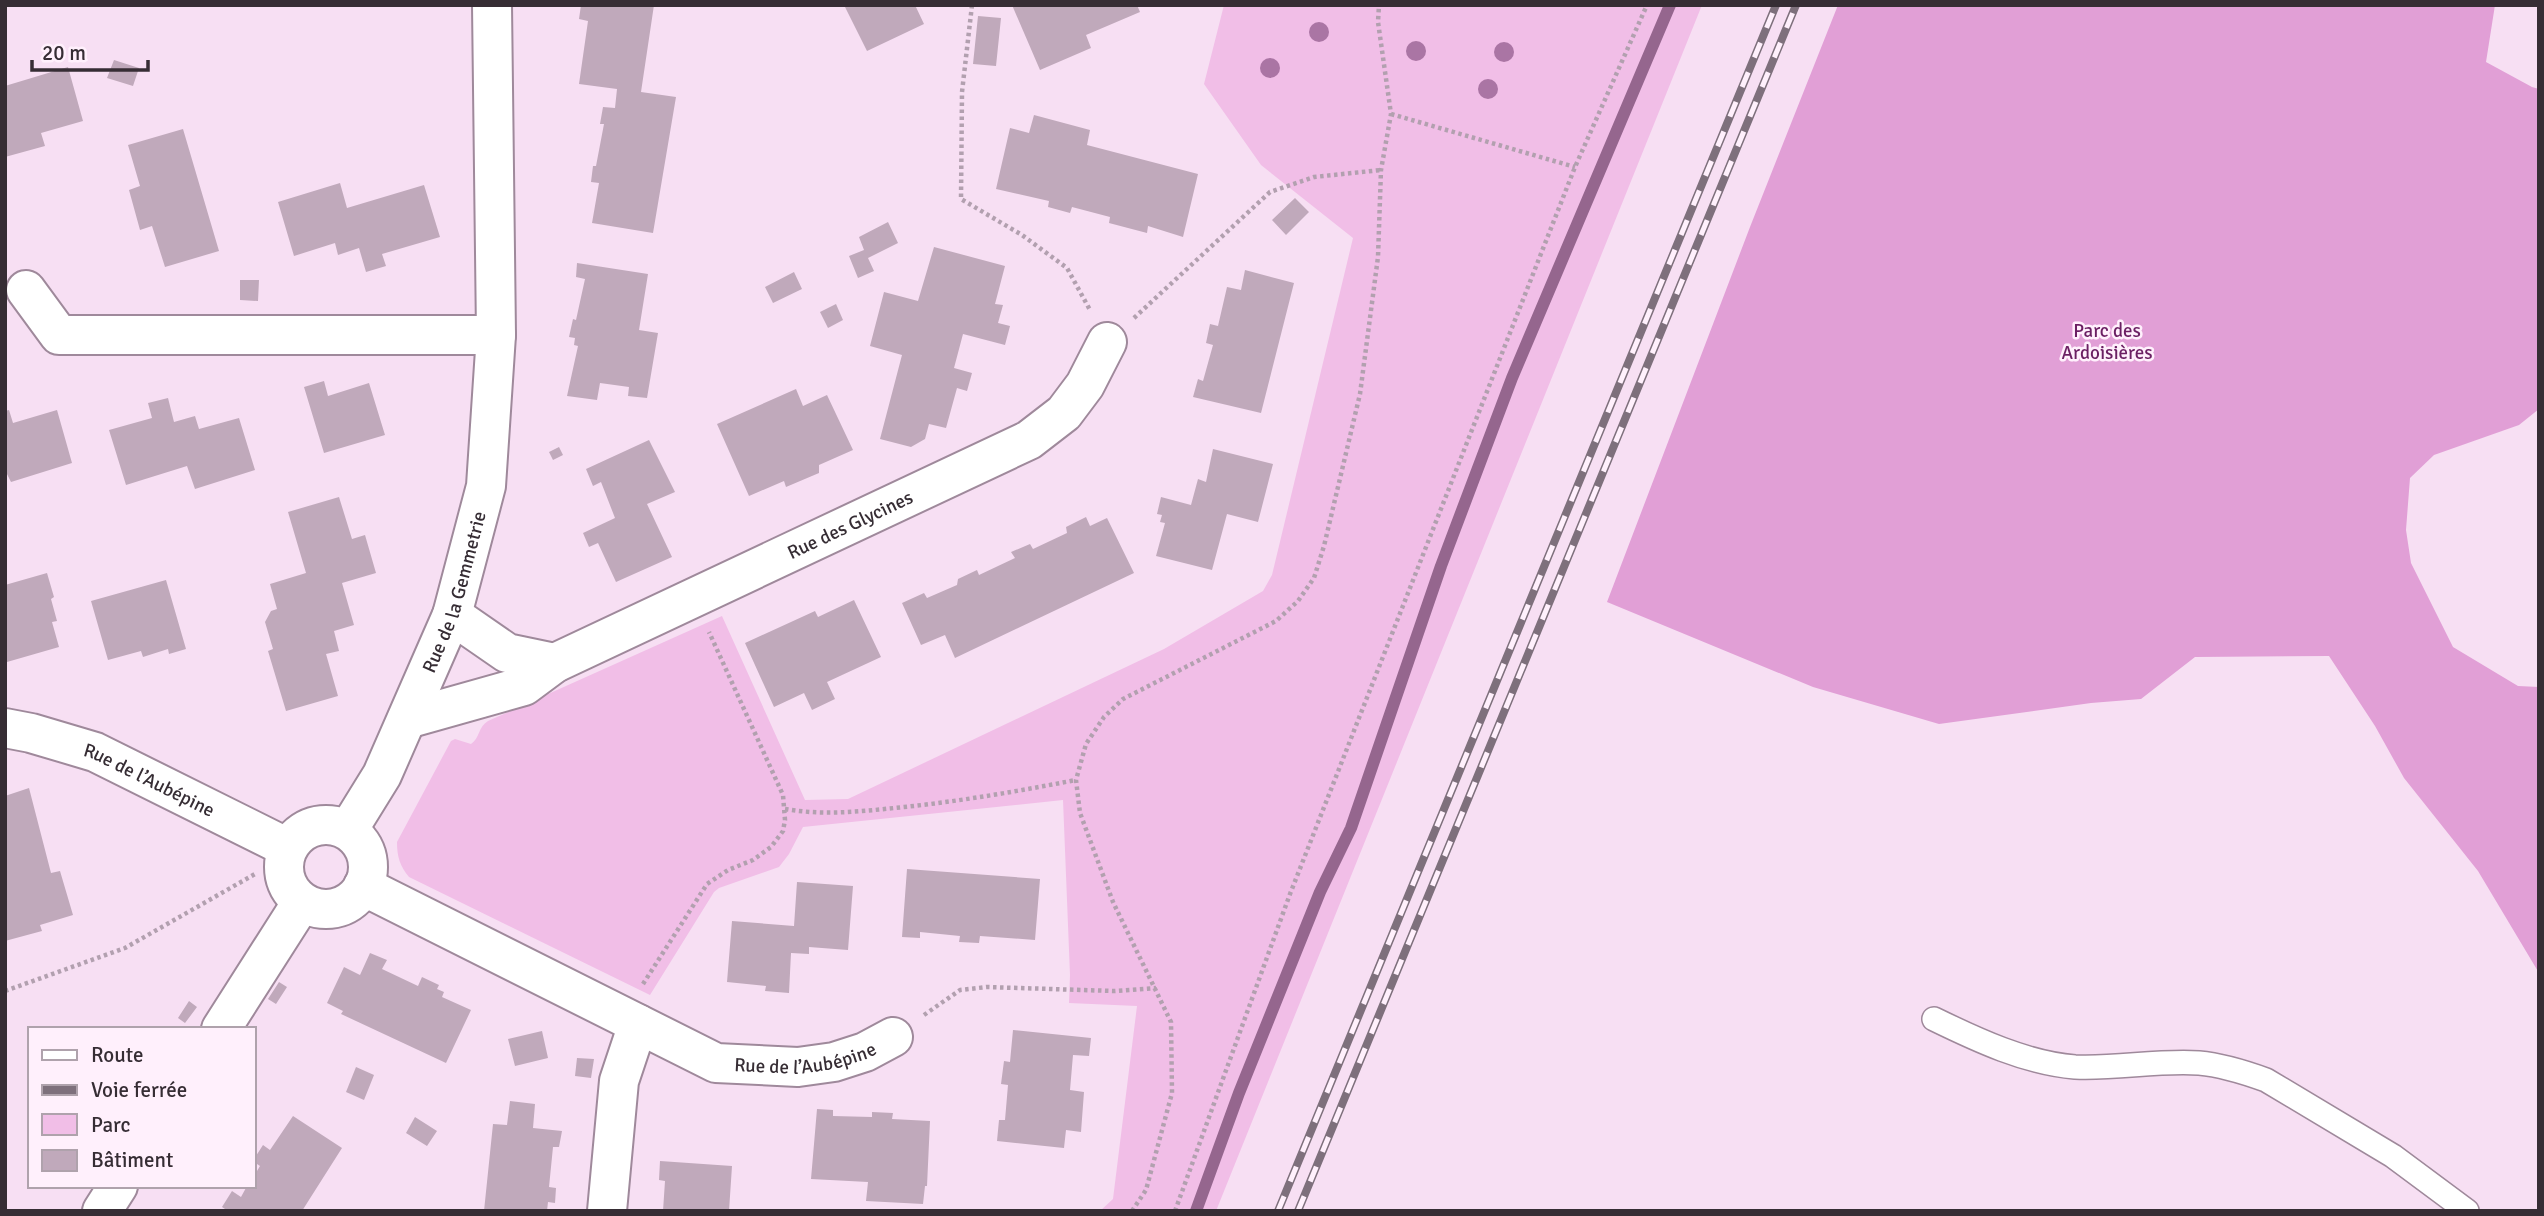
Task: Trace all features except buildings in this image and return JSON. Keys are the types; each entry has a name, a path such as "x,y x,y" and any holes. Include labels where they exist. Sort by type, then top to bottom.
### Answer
{"street":[{"name":"Rue de la Gemmetrie","path":"348,830 382,775 452,615 486,486 496,335 492,5"},
{"path":"26,290 59,335 496,335"},
{"name":"Rue des Glycines","path":"407,719 524,686 555,663 1029,440 1064,413 1085,385 1107,342"},
{"path":"452,615 507,653 555,663"},
{"name":"Rue de l’Aubépine","path":"5,728 95,752 288,848"},
{"path":"319,825 332,825 348,830 364,848 367,874 363,886 355,898 329,909 315,908 302,902 293,894 283,872 288,848 295,837 306,829 319,825"},
{"name":"Rue de l’Aubépine","path":"363,886 639,1007 716,1063 798,1067 834,1062 865,1052 893,1037"},
{"path":"222,1027 302,902"},
{"path":"607,1211 620,1081 639,1007"},
{"path":"103,1211 117,1188"}],"lane":[{"path":"1934,1019 1979,1041 2026,1057 2072,1067 2120,1068 2196,1063 2244,1072 2266,1080 2393,1156 2468,1211"}],"path":[{"path":"972,5 962,92 961,199 1022,235 1067,268 1107,342 1270,192 1314,177 1381,170"},
{"path":"1132,1211 1146,1190 1172,1093 1171,1022 1113,902 1080,813 1076,780 1086,744 1104,717 1123,699 1276,621 1298,601 1314,578 1360,394 1378,257 1381,170 1391,114 1378,5"},
{"path":"1175,1211 1290,894 1575,167 1647,5"},
{"path":"1391,114 1575,167"},
{"path":"639,1007 700,892 715,878 753,860 771,847 783,831 783,796 708,630"},
{"path":"785,809 806,813 866,811 989,797 1076,780"},
{"path":"5,990 125,948 258,872"},
{"path":"960,989 987,987 1114,991 1156,988"}],"green space":[{"path":"1224,5 1702,5 1216,1211 1100,1211 1113,1199 1137,1006 1069,1003 1063,800 803,827 779,867 714,892 650,995 409,877 400,861 397,842 451,741 455,739 471,744 488,721 722,616 805,800 848,799 1164,649 1263,591 1272,575 1353,238 1261,165 1204,84"},
{"name":"Parc des Ardoisières","path":"1838,5 2495,5 2486,62 2539,89 2539,409 2519,425 2434,455 2410,478 2406,530 2411,563 2453,647 2518,686 2539,687 2539,973 2478,871 2404,778 2375,726 2329,656 2195,657 2141,699 2091,703 1939,724 1813,687 1607,602"}],"waterway":[{"path":"1196,1211 1239,1093 1320,892 1351,828 1441,566 1512,378 1670,5"}],"railway":[{"path":"1278,1211 1776,5"},
{"path":"1298,1211 1796,5"}]}
